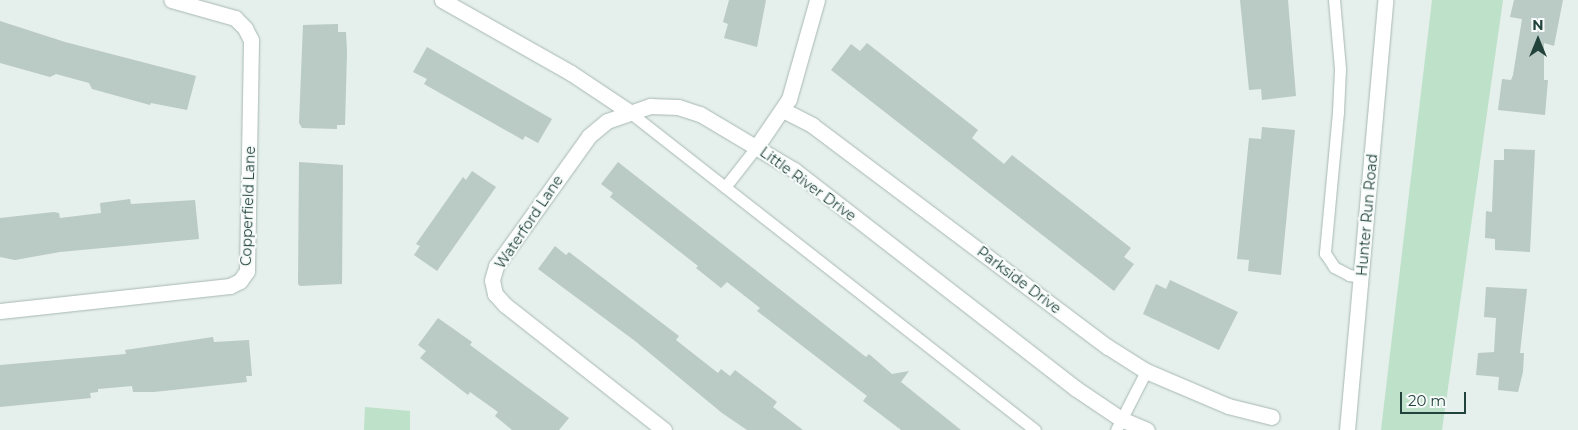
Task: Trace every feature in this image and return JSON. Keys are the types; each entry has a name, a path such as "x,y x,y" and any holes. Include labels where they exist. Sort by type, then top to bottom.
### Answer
{"street":[{"name":"Copperfield Lane","path":"0,311 230,286 240,281 247,271 251,40 245,28 235,18 171,0"},
{"path":"442,0 571,73 628,111"},
{"path":"757,146 783,110 796,81 816,0"},
{"name":"Hunter Run Road","path":"1348,430 1384,0"},
{"name":"Little River Drive","path":"628,111 650,106 678,107 700,114 757,146 794,170 1075,388 1118,425 1147,430"},
{"name":"Parkside Drive","path":"783,110 812,125 1108,347 1146,371 1228,406 1272,416"},
{"name":"Waterford Lane","path":"628,111 607,121 588,136 496,266 492,280 495,294 504,305 664,430"}],"lane":[{"path":"1334,0 1340,69 1338,112 1325,253 1334,267 1349,275 1361,277"},
{"path":"628,111 1036,430"},
{"path":"725,187 757,146"},
{"path":"1118,425 1146,371"}],"green space":[{"path":"1432,0 1503,0 1442,430 1381,430"},
{"path":"365,407 410,411 410,430 364,430"}],"building":[{"path":"729,0 766,0 757,47 724,38 728,24 723,22"},
{"path":"1240,0 1288,0 1296,96 1262,100 1261,89 1249,90"},
{"path":"1514,0 1563,0 1554,46 1544,43 1544,80 1548,80 1545,115 1498,110 1502,79 1511,80 1513,75 1522,19 1510,17"},
{"path":"0,21 65,42 196,76 187,110 151,103 150,105 92,89 89,83 56,74 50,77 0,63"},
{"path":"338,24 338,32 346,32 345,125 337,125 337,129 302,128 299,123 303,25"},
{"path":"867,43 978,130 972,138 1004,164 1012,155 1131,248 1124,257 1134,264 1114,291 831,70 851,44 860,51"},
{"path":"427,47 552,119 538,143 525,136 523,140 424,84 427,79 413,72"},
{"path":"1262,127 1295,130 1281,275 1248,271 1249,260 1237,259 1249,138 1261,139"},
{"path":"1504,149 1535,150 1530,252 1495,250 1495,239 1485,238 1486,211 1492,212 1494,160 1504,160"},
{"path":"299,162 343,165 342,284 300,286 298,284"},
{"path":"618,162 866,357 869,354 892,374 909,371 901,382 961,430 901,430 863,401 867,396 757,311 760,308 727,282 721,288 696,268 698,266 610,197 613,193 601,184"},
{"path":"472,171 496,187 437,271 414,255 420,246 416,244 463,177 466,180"},
{"path":"130,199 131,204 195,200 199,239 60,252 15,260 0,257 0,218 54,212 59,213 60,218 101,213 100,203"},
{"path":"555,246 566,255 569,252 679,336 676,340 718,373 721,369 730,376 735,370 777,402 773,407 803,430 747,430 722,413 635,341 538,269"},
{"path":"1170,280 1238,312 1219,350 1143,314 1156,284 1166,289"},
{"path":"1486,287 1527,289 1520,353 1524,353 1523,372 1518,392 1498,390 1499,377 1476,375 1478,353 1494,352 1496,318 1484,317"},
{"path":"438,318 472,342 470,345 569,418 559,430 512,430 495,416 498,412 470,392 468,395 420,358 426,351 418,345"},
{"path":"213,337 214,342 249,340 252,376 246,376 247,382 154,392 133,392 132,386 98,389 98,392 90,393 91,398 0,407 0,365 126,354 125,350"}]}
